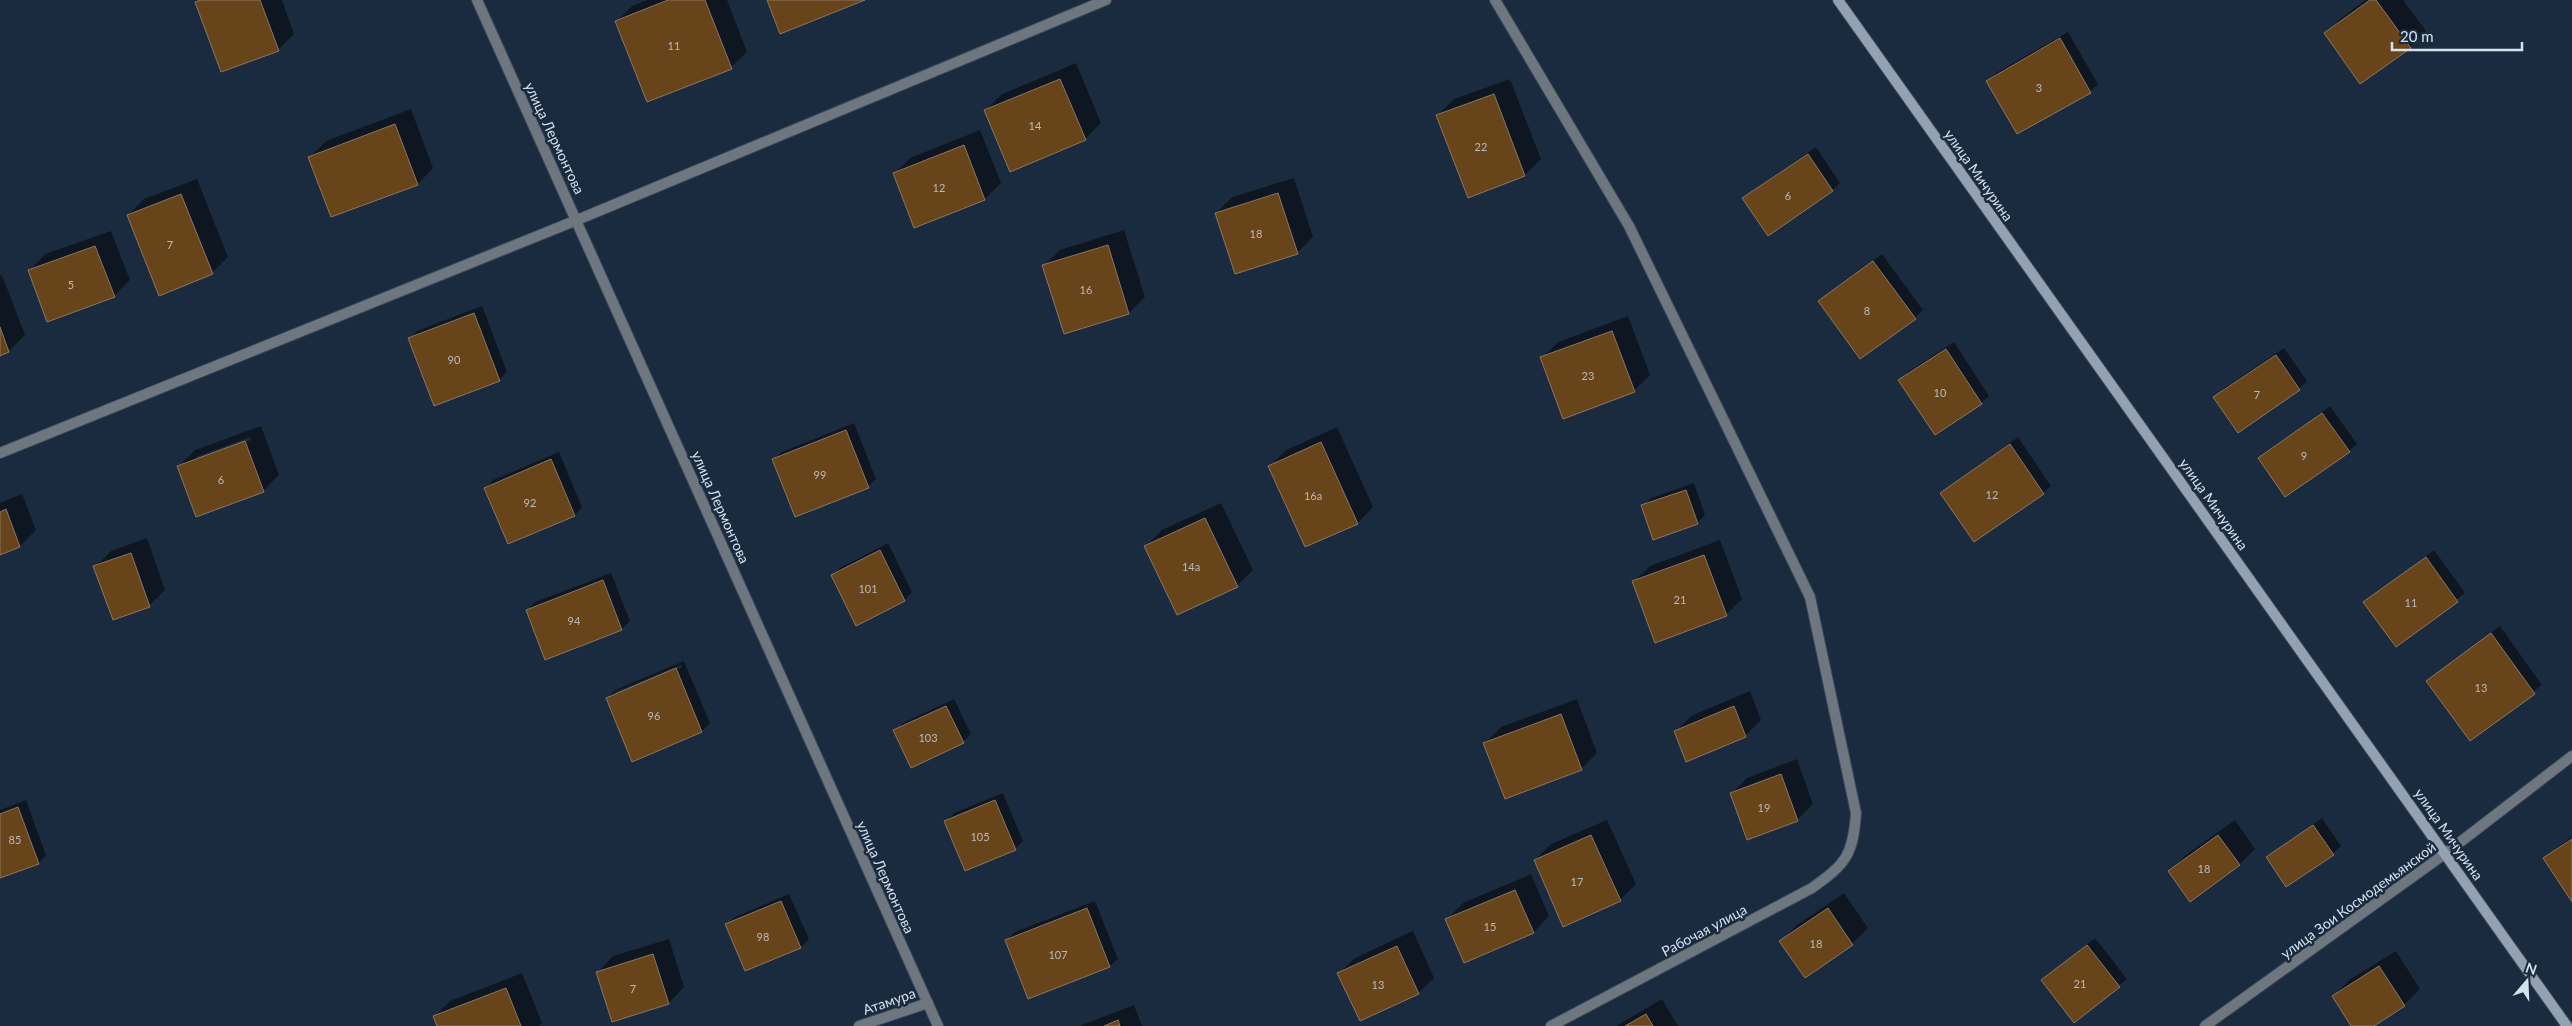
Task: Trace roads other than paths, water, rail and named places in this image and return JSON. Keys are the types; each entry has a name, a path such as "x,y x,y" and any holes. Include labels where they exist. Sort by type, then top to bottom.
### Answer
{"street":[{"name":"улица Лермонтова","path":"477,0 938,1026"},
{"path":"0,453 577,220 1106,0"},
{"name":"Рабочая улица","path":"1495,0 1629,226 1810,597 1856,813 1854,841 1838,870 1812,888 1551,1026"},
{"name":"улица Мичурина","path":"1838,0 2446,853 2567,1026"},
{"name":"улица Зои Космодемьянской","path":"2205,1026 2446,853 2572,756"},
{"name":"Атамура","path":"860,1026 928,1003"}]}
